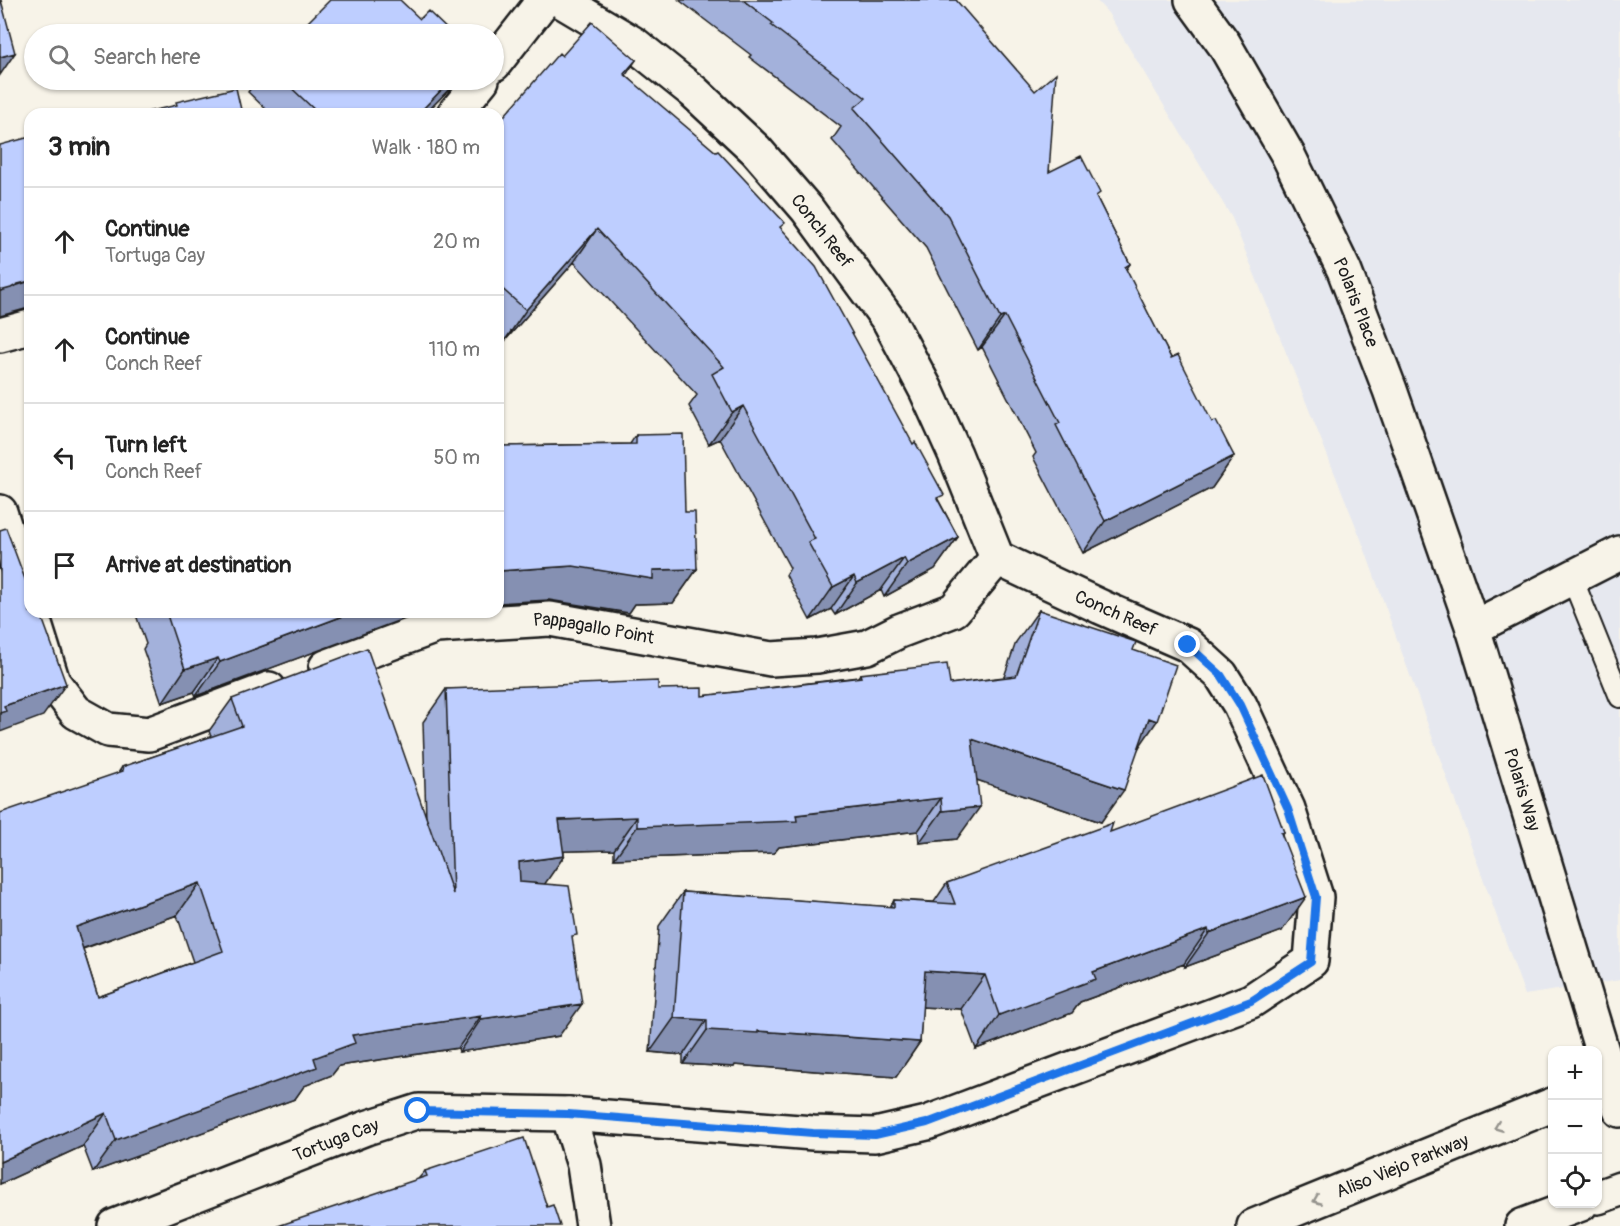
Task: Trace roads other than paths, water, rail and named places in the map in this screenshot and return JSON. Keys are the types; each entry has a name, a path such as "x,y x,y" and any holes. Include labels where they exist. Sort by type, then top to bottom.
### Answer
{"street":[{"path":"504,51 544,0"},
{"name":"Conch Reef","path":"560,0 634,44 694,92 756,150 807,209 890,322 926,390 997,558 1188,645 1221,675 1240,705 1288,809 1316,897 1311,962 1251,1001 927,1123 875,1135 813,1133 568,1114"},
{"name":"Polaris Place","path":"1192,0 1224,44 1288,155 1344,270 1390,390 1473,628"},
{"path":"459,108 474,90"},
{"path":"0,336 24,329"},
{"path":"0,512 24,588"},
{"path":"1473,628 1620,553"},
{"name":"Pappagallo Point","path":"34,618 53,682 76,712 108,730 149,734 436,626 550,619 771,659 817,656 867,647 899,631 954,610 997,558"},
{"name":"Polaris Way","path":"1473,628 1612,1089"},
{"name":"Aliso Viejo Parkway","path":"1254,1226 1548,1107"},
{"name":"Tortuga Cay","path":"115,1226 366,1128 418,1111 568,1114"},
{"path":"568,1114 584,1165 593,1226"},
{"path":"1602,1196 1620,1189"},
{"path":"1522,1226 1568,1208"}],"lane":[{"path":"1572,578 1620,697"}]}
